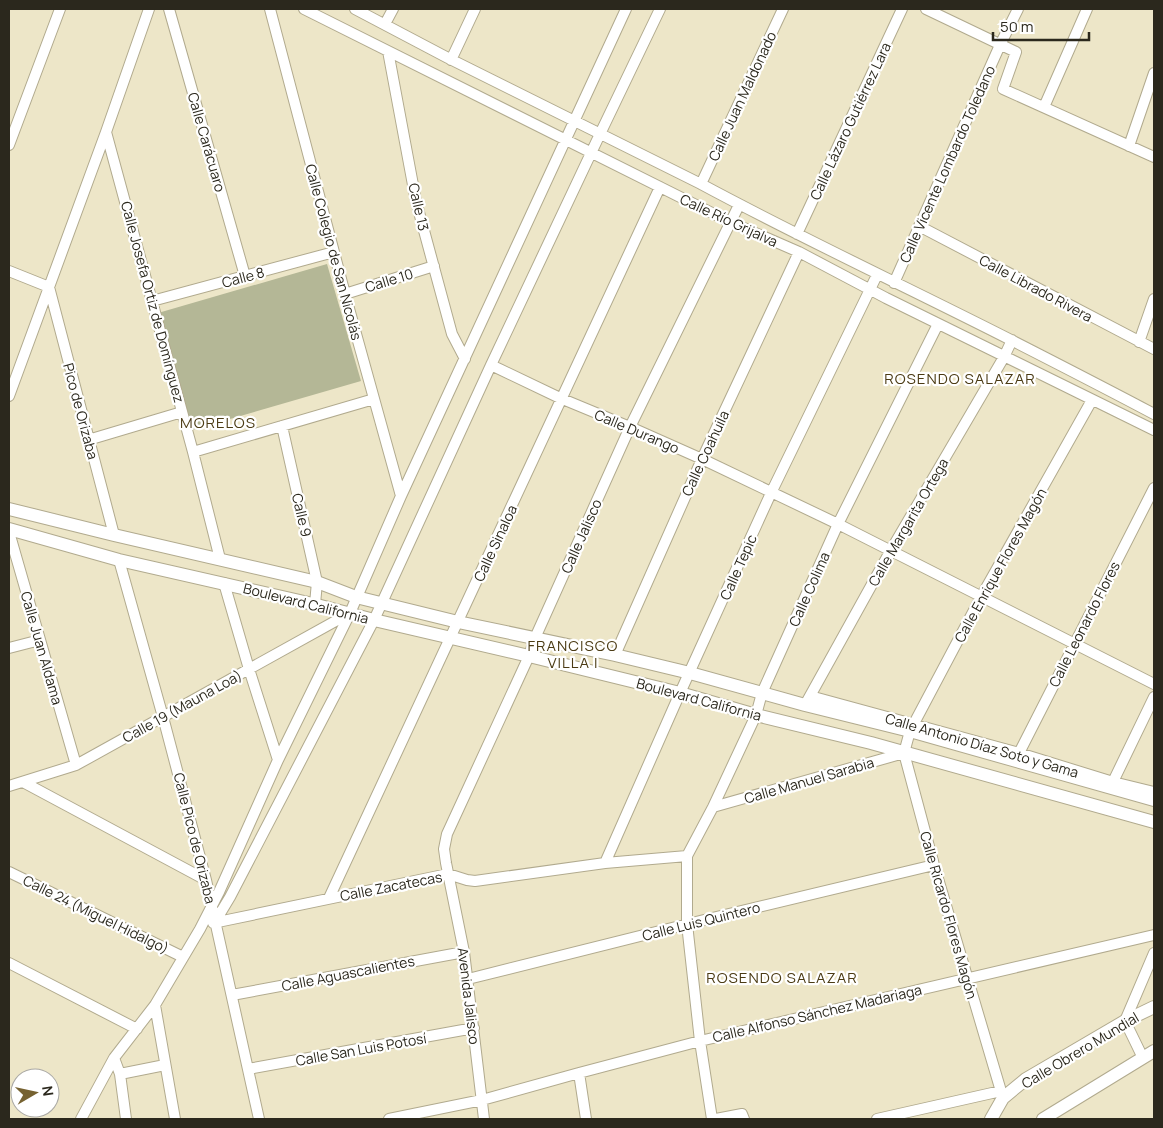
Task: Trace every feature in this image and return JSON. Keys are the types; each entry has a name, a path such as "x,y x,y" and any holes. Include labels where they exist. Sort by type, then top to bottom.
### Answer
{"street":[{"path":"9,145 60,9"},
{"path":"9,396 106,132 148,9"},
{"name":"Calle Carácuaro","path":"169,9 245,276"},
{"name":"Calle Colegio de San Nicolás","path":"270,9 345,294 401,496"},
{"name":"Calle Río Grijalva","path":"304,9 730,222 799,252 870,290 1154,430"},
{"name":"Calle Río Grijalva","path":"355,9 451,60 701,184 894,283 1012,340 1154,414"},
{"path":"385,24 393,9"},
{"path":"451,60 474,9"},
{"path":"82,1119 114,1058 155,1005 212,905 278,760 350,613 401,496 626,9"},
{"path":"216,922 374,620 591,152 660,9"},
{"name":"Calle Juan Maldonado","path":"701,184 782,9"},
{"name":"Calle Lázaro Gutiérrez Lara","path":"797,234 902,9"},
{"path":"926,9 1016,52 1003,88 1154,157"},
{"name":"Calle Vicente Lombardo Toledano","path":"894,283 1000,45 1018,9"},
{"path":"1044,107 1087,9"},
{"name":"Calle 13","path":"388,51 416,201 452,334 465,359"},
{"path":"1129,146 1154,73"},
{"name":"Calle Josefa Ortiz de Domínguez","path":"106,132 193,452 220,559"},
{"name":"Calle Sinaloa","path":"329,898 660,187"},
{"name":"Calle Jalisco","path":"448,874 444,849 447,834 529,656 535,638 630,427 739,205"},
{"name":"Calle Librado Rivera","path":"919,226 1154,349"},
{"name":"Calle 8","path":"152,301 334,252"},
{"name":"Calle Coahuila","path":"615,655 702,459 799,252"},
{"name":"Calle 10","path":"345,294 434,266"},
{"path":"9,270 49,287"},
{"name":"Calle Tepic","path":"605,863 771,493 878,275"},
{"name":"Pico de Orizaba","path":"49,287 114,535"},
{"path":"1139,342 1154,300"},
{"name":"Calle Colima","path":"687,856 713,807 756,715 762,693 838,524 938,324"},
{"name":"Calle Margarita Ortega","path":"807,701 891,550 1004,357 1012,340"},
{"name":"Calle Durango","path":"491,366 562,399 702,459 838,524 1154,684"},
{"path":"193,452 374,399"},
{"name":"Calle Enrique Flores Magón","path":"912,728 981,597 1092,400"},
{"path":"88,440 182,412"},
{"name":"Calle 9","path":"282,426 317,582 315,604"},
{"name":"Calle Leonardo Flores","path":"1017,757 1154,488"},
{"name":"Boulevard California","path":"9,508 114,535 317,582 356,597 458,622 615,655 762,693 807,701 1017,757 1154,800"},
{"name":"Boulevard California","path":"9,530 119,560 315,604 374,620 680,693 756,715 871,743 1154,822"},
{"name":"Calle Juan Aldama","path":"9,530 76,765"},
{"name":"Calle Pico de Orizaba","path":"119,560 163,716 206,880 259,1119"},
{"path":"224,583 278,760"},
{"name":"Calle 19 (Mauna Loa)","path":"9,786 76,765 350,613"},
{"path":"9,648 40,640"},
{"path":"1154,697 1111,785 1154,792"},
{"path":"904,753 912,728"},
{"name":"Calle Manuel Sarabia","path":"713,807 904,753"},
{"name":"Calle Ricardo Flores Magón","path":"904,753 934,865 1002,1095"},
{"path":"22,782 206,880"},
{"path":"687,856 687,924 700,1041 714,1119 742,1114 744,1119"},
{"name":"Calle Zacatecas","path":"200,929 216,922 448,874 475,881 605,863 687,856"},
{"name":"Calle Luis Quintero","path":"468,979 934,865"},
{"name":"Calle 24 (Miguel Hidalgo)","path":"9,872 183,957"},
{"name":"Avenida Jalisco","path":"448,874 468,979 484,1119"},
{"name":"Calle Alfonso Sánchez Madariaga","path":"389,1119 482,1100 579,1072 700,1041 1154,934"},
{"name":"Calle Aguascalientes","path":"232,995 464,952"},
{"path":"1143,1058 1125,1021 1154,953"},
{"path":"9,963 137,1029"},
{"path":"155,1005 175,1119"},
{"name":"Calle Obrero Mundial","path":"990,1119 1002,1095 1125,1021 1154,1007"},
{"name":"Calle San Luis Potosí","path":"248,1069 474,1028"},
{"path":"1043,1119 1154,1051"},
{"path":"114,1058 120,1074 126,1119"},
{"path":"120,1074 165,1065"},
{"path":"579,1072 586,1119"},
{"path":"877,1119 1002,1095"}],"green space":[{"path":"327,264 361,381 192,430 158,313"}],"district":[{"name":"ROSENDO SALAZAR","path":"960,378"},
{"name":"MORELOS","path":"218,422"},
{"name":"FRANCISCO VILLA I","path":"573,654"},
{"name":"ROSENDO SALAZAR","path":"782,977"}]}
